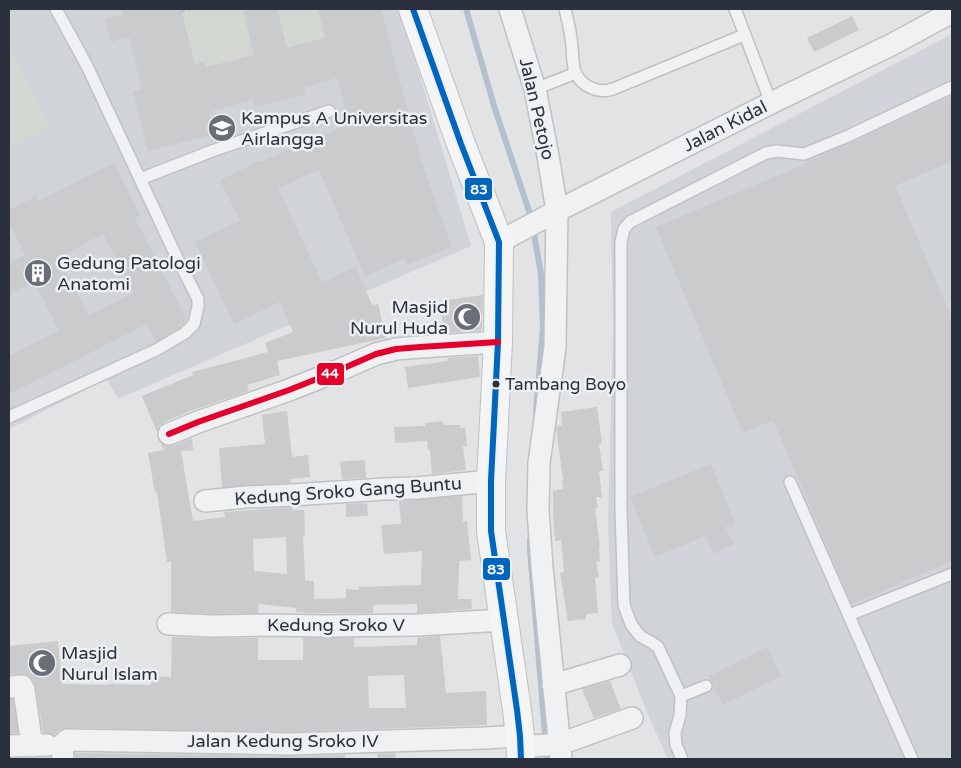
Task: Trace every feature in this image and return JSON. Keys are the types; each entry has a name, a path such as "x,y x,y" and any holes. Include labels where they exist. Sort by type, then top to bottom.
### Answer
{"main road":[{"path":"413,9 462,144 507,238 498,342 491,481 491,530 522,747"}],"street":[{"name":"Jalan Petojo","path":"510,9 535,89 548,156 552,214 555,347 540,463 538,510 557,749"},
{"name":"Jalan Kidal","path":"507,238 771,103 891,45 952,12"},
{"path":"169,434 289,390 385,351 498,342"},
{"name":"Kedung Sroko Gang Buntu","path":"206,501 384,488 417,488 491,481"},
{"name":"Kedung Sroko V","path":"168,624 326,626 503,620"},
{"path":"553,685 620,665"},
{"path":"14,687 22,686 24,690 32,746"},
{"path":"522,747 557,749 632,718"},
{"name":"Jalan Kedung Sroko IV","path":"62,752 66,740 291,744 485,738 522,747"},
{"path":"9,746 32,746 62,752"}],"lane":[{"path":"9,417 156,350 185,333 194,324 197,311 198,299 178,262 86,66 56,9"},
{"path":"565,9 571,36 574,66 579,79 587,86 607,91 744,35"},
{"path":"735,9 771,103"},
{"path":"535,89 576,73"},
{"path":"682,759 676,745 675,732 680,715 681,696 658,647 640,636 631,624 624,604 621,509 621,242 624,229 630,222 766,153 777,151 804,154 848,136 952,87"},
{"path":"140,180 212,151 329,111"},
{"path":"790,482 912,759"},
{"path":"849,616 952,574"},
{"path":"681,696 706,686"}],"path":[{"path":"181,11 191,9"}],"shaded area":[{"name":"Kampus A Universitas Airlangga","path":"9,9 400,9 471,246 118,399 107,379 9,429"},
{"path":"181,9 243,9 254,55 206,67 204,62 195,65"},
{"path":"307,9 318,9 325,38 287,48 279,16"},
{"path":"952,34 952,759 668,759 648,715 612,623 608,524 613,331 611,212"},
{"path":"9,44 50,126 9,147"}],"building":[{"path":"121,9 181,9 195,65 204,62 206,67 254,55 243,9 277,9 287,48 325,38 318,9 381,9 421,155 419,156 452,247 407,264 405,259 365,276 319,170 278,188 322,282 356,267 372,305 378,304 386,338 277,361 280,375 247,385 249,391 164,422 159,426 157,432 142,396 193,375 192,372 268,352 265,343 293,332 280,302 234,324 195,242 240,221 220,180 259,161 349,124 337,78 304,87 306,94 255,107 253,100 209,112 215,134 148,151 133,91 142,89 129,37 111,42 105,19 123,15"},
{"path":"852,16 859,30 814,52 807,38"},
{"path":"952,96 952,161 895,186 952,318 952,561 852,604 773,420 743,433 656,227 808,163 807,161 851,143"},
{"name":"Gedung Patologi Anatomi","path":"114,163 140,215 135,218 187,320 180,327 156,342 147,324 9,394 9,356 59,331 34,282 9,294 9,264 25,255 9,222 9,210 36,196 39,201","holes":["103,234 133,293 89,316 59,257"]},
{"name":"Masjid Nurul Huda","path":"483,295 482,330 444,333 440,301"},
{"path":"478,356 480,377 408,388 405,367 448,361 447,358"},
{"path":"597,407 602,443 599,444 603,471 599,471 602,497 596,497 598,508 595,509 600,547 600,561 596,562 599,577 595,578 598,613 586,614 586,619 568,621 560,573 564,572 561,540 555,541 553,513 553,491 563,489 556,428 562,425 561,412"},
{"path":"287,411 292,457 308,455 310,477 290,479 291,483 222,487 219,448 265,444 262,415"},
{"path":"443,421 443,425 460,425 460,428 465,428 467,446 463,446 466,470 432,474 430,450 428,450 427,441 395,443 394,427 425,426 425,423"},
{"path":"192,438 193,450 181,451 193,521 225,517 224,512 292,507 293,510 304,510 305,581 314,581 314,599 346,598 346,589 359,590 359,587 421,585 422,551 384,554 381,525 401,524 399,501 462,496 463,522 467,521 471,560 459,561 458,599 471,599 472,609 417,613 417,604 373,605 373,613 303,613 296,612 296,608 259,604 258,613 213,614 171,612 171,562 167,562 157,492 155,493 148,453 164,450 161,444 173,446","holes":["286,537 287,574 254,571 253,539"]},
{"path":"365,460 366,478 342,479 340,462"},
{"path":"711,464 735,523 725,527 734,544 714,554 705,536 655,557 630,497"},
{"path":"367,503 368,516 346,517 346,504"},
{"path":"440,636 446,693 486,691 487,725 291,732 68,728 60,730 54,735 43,733 33,680 28,675 9,674 9,646 58,641 62,684 151,685 151,676 171,677 172,637 258,638 258,660 303,660 303,638 354,638 354,647 417,645 417,638","holes":["404,675 406,708 369,708 368,676"]},
{"path":"767,647 781,676 723,705 709,676"},
{"path":"610,681 621,709 594,718 582,689"},
{"path":"9,699 13,699 18,733 9,734"},
{"path":"75,753 345,755 345,759 75,759"},
{"path":"395,753 396,759 378,759 377,754"},
{"path":"50,757 50,759 9,759 9,758"}],"waterway":[{"path":"466,9 495,109 531,217 541,274 543,328 536,412"},
{"path":"530,539 547,759"}],"transit line":[{"name":"83","path":"413,9 461,144 499,242 498,342 491,481 491,531 517,710 521,759"},
{"name":"44","path":"169,434 289,390 376,354 396,349 498,342"}],"place":[{"name":"Kampus A Universitas Airlangga","path":"222,128"},
{"name":"Gedung Patologi Anatomi","path":"38,273"},
{"name":"Masjid Nurul Huda","path":"467,317"},
{"name":"Tambang Boyo","path":"496,384"},
{"name":"Masjid Nurul Islam","path":"42,663"}]}
